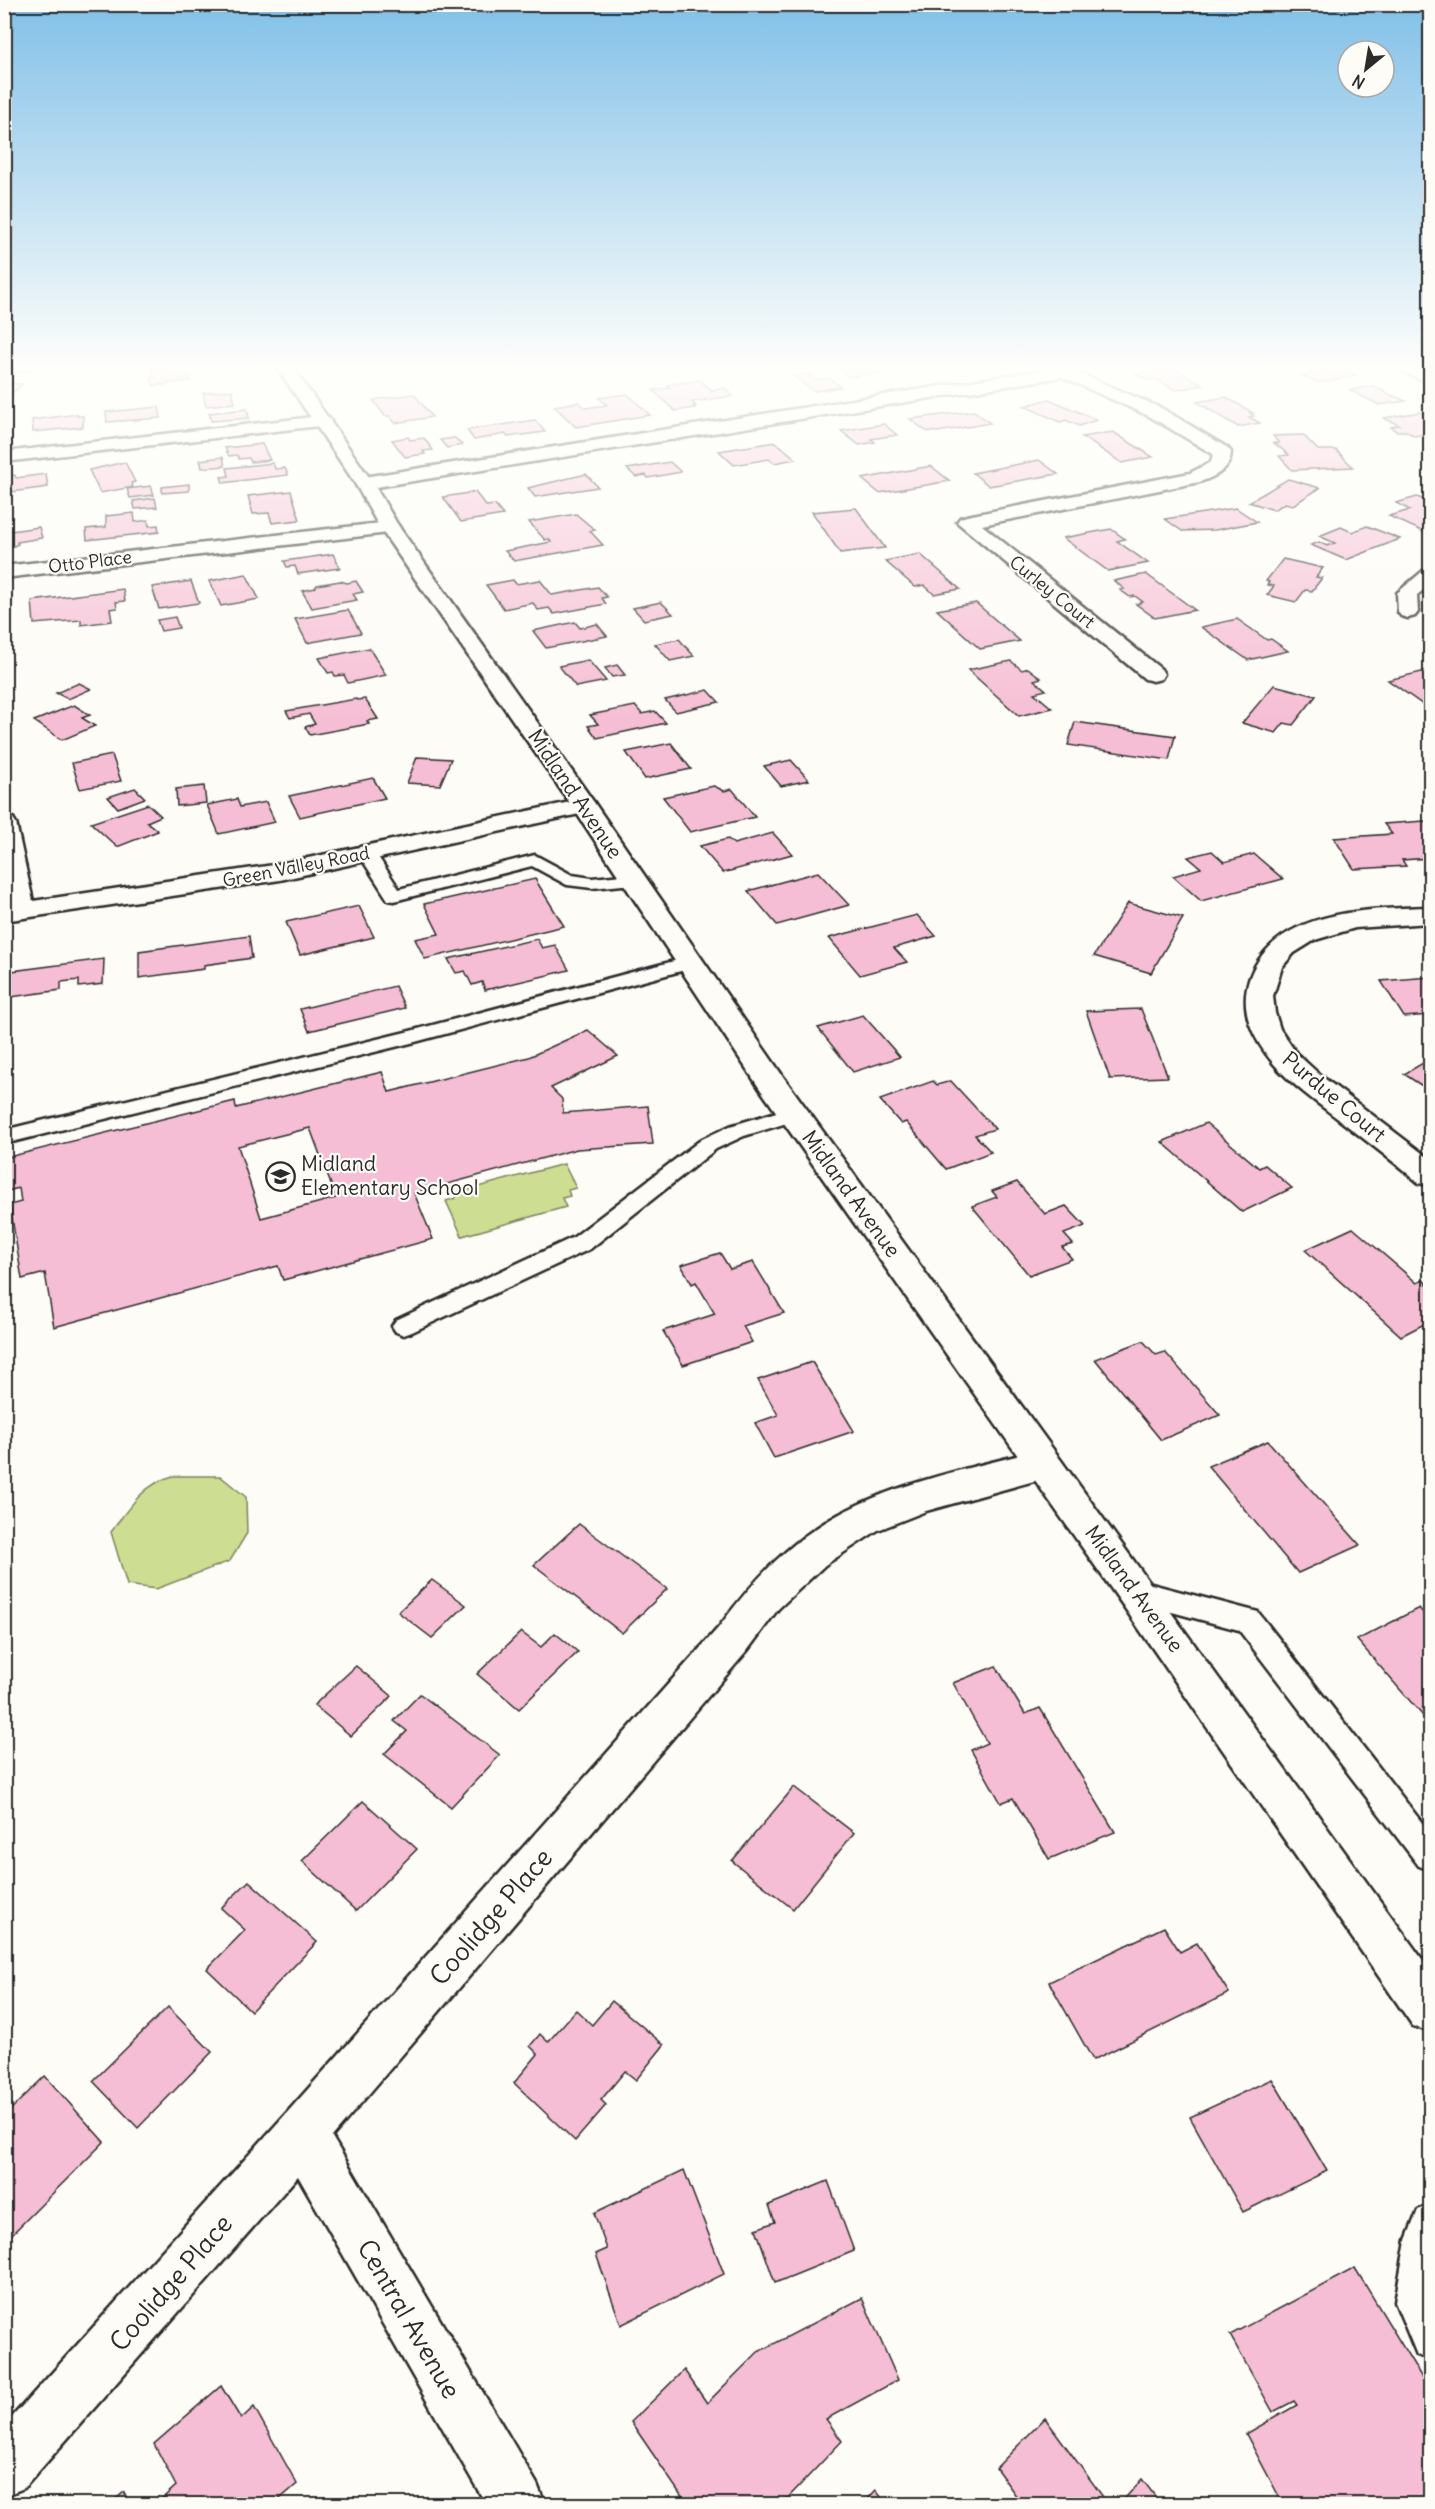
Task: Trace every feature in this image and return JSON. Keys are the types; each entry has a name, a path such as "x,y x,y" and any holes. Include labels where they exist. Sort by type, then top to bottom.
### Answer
{"street":[{"name":"Midland Avenue","path":"366,486 390,528 584,806 793,1114 1136,1592 1431,2009"},
{"name":"Curley Court","path":"1152,486 967,522 1153,674"},
{"name":"Otto Place","path":"4,572 390,528"},
{"path":"1408,612 1407,593 1431,575"},
{"name":"Green Valley Road","path":"13,912 247,877 584,806"},
{"path":"4,823 13,912"},
{"name":"Purdue Court","path":"1431,915 1358,919 1322,927 1295,940 1274,957 1263,976 1258,1000 1263,1025 1277,1049 1299,1073 1431,1175"},
{"name":"Coolidge Place","path":"4,2468 302,2134 733,1639 764,1597 811,1553 865,1519 919,1497 1043,1464"},
{"name":"Central Avenue","path":"302,2134 517,2505"}],"lane":[{"path":"367,853 394,896 535,860 567,880 592,883 633,879"},
{"path":"4,1137 415,1036 689,963"},
{"path":"404,1326 582,1243 709,1144 737,1131 793,1114"},
{"path":"1136,1592 1248,1620 1431,1856"},
{"path":"1431,2222 1424,2240 1413,2302 1431,2342"}],"green space":[{"path":"564,1164 576,1188 568,1190 570,1196 562,1198 566,1207 462,1236 446,1201 456,1198 455,1193"},
{"path":"173,1476 220,1476 246,1497 247,1533 230,1561 156,1589 127,1585 111,1532 130,1506 145,1491 153,1484"}],"building":[{"path":"4,486 48,487 4,493"},
{"path":"97,486 133,487 100,493"},
{"path":"151,486 154,495 130,498 127,489"},
{"path":"189,486 189,491 162,493 162,487"},
{"path":"536,486 598,487 535,497 528,488"},
{"path":"871,486 920,486 879,493"},
{"path":"1276,486 1320,488 1293,505 1285,503 1274,510 1249,502"},
{"path":"291,491 300,520 272,523 269,513 253,514 248,496"},
{"path":"475,492 486,506 495,505 503,515 461,522 443,497"},
{"path":"1417,497 1430,502 1430,533 1428,534 1389,516 1410,510 1396,503"},
{"path":"155,498 157,507 135,509 133,501"},
{"path":"856,508 885,548 840,553 812,512"},
{"path":"1236,508 1257,522 1215,530 1182,531 1165,519"},
{"path":"134,513 135,522 148,520 149,526 158,525 159,532 87,540 86,529 106,527 106,516"},
{"path":"576,514 595,530 590,531 603,545 514,561 505,551 551,542 549,539 545,540 529,522"},
{"path":"1367,526 1400,539 1346,560 1311,545 1319,542 1327,546 1335,543 1319,536 1341,527 1352,532"},
{"path":"39,527 42,538 17,542 18,544 12,547 4,548 4,532"},
{"path":"1111,529 1125,539 1117,541 1148,563 1108,571 1063,538"},
{"path":"333,554 340,568 298,574 295,566 287,567 284,561"},
{"path":"920,554 960,589 934,594 924,585 915,587 885,561"},
{"path":"1283,559 1323,568 1316,577 1322,578 1312,591 1305,590 1296,602 1267,595 1274,586 1267,585 1269,582 1266,581"},
{"path":"246,574 259,599 221,606 209,581"},
{"path":"1146,574 1195,610 1155,618 1136,604 1143,602 1120,590 1124,589 1114,581"},
{"path":"513,580 516,584 540,580 552,595 598,587 607,597 602,598 606,604 554,614 549,608 538,610 533,603 504,609 486,585"},
{"path":"191,581 199,603 159,609 152,587"},
{"path":"340,581 347,583 356,581 363,592 353,594 357,600 312,608 302,591 315,588 317,585"},
{"path":"123,589 125,601 116,602 117,608 110,609 112,621 81,625 81,620 34,624 32,601"},
{"path":"4,592 8,592 7,624 4,624"},
{"path":"661,602 673,614 644,620 633,608"},
{"path":"976,603 1020,641 980,649 937,610"},
{"path":"348,610 361,633 307,643 295,619"},
{"path":"175,617 179,628 161,631 157,620"},
{"path":"1237,619 1267,640 1271,639 1288,651 1248,660 1201,627"},
{"path":"575,622 580,628 597,624 607,636 546,648 533,631"},
{"path":"679,639 694,656 670,661 655,644"},
{"path":"369,648 386,675 348,683 344,675 335,676 333,672 328,673 319,658"},
{"path":"588,660 606,681 576,687 559,666"},
{"path":"1011,661 1022,670 1028,668 1041,678 1034,680 1046,690 1034,693 1052,708 1019,716 968,670"},
{"path":"617,665 625,675 612,677 605,668"},
{"path":"1430,670 1429,709 1388,680"},
{"path":"79,683 91,689 68,699 56,693"},
{"path":"1274,685 1316,696 1293,725 1284,723 1276,733 1242,723"},
{"path":"708,690 719,702 676,712 665,700"},
{"path":"365,699 378,719 367,721 369,724 310,735 305,727 315,724 309,714 290,718 286,711"},
{"path":"74,705 90,715 82,718 95,726 62,740 34,721"},
{"path":"635,706 642,714 655,711 666,723 597,738 588,726 598,724 590,715"},
{"path":"1075,722 1175,736 1169,760 1068,745"},
{"path":"671,743 691,769 645,779 626,752"},
{"path":"112,755 121,781 80,789 72,763"},
{"path":"417,757 451,759 440,785 407,783"},
{"path":"791,760 809,780 781,786 764,766"},
{"path":"373,778 385,798 300,817 289,796"},
{"path":"204,786 206,803 177,806 176,789"},
{"path":"714,786 724,791 732,789 755,817 690,832 663,797"},
{"path":"135,788 145,798 118,808 108,797"},
{"path":"237,799 240,807 266,802 275,822 219,834 207,805"},
{"path":"148,804 161,816 147,822 158,831 117,847 91,823"},
{"path":"1425,821 1430,829 1430,858 1402,860 1406,866 1354,869 1334,838 1392,834 1384,824"},
{"path":"773,833 792,854 723,873 700,846 728,839 734,844"},
{"path":"1212,851 1224,862 1254,854 1283,879 1201,901 1173,876 1201,868 1188,857"},
{"path":"818,872 849,905 777,925 748,891"},
{"path":"535,879 564,926 425,959 415,939 439,934 424,904"},
{"path":"1128,903 1183,918 1151,973 1094,956"},
{"path":"359,906 374,937 300,955 286,922"},
{"path":"917,915 936,936 894,948 907,962 860,975 829,938"},
{"path":"249,936 252,958 204,965 204,969 139,978 139,951"},
{"path":"537,939 542,948 555,945 569,970 485,990 482,982 472,985 465,971 456,973 448,959"},
{"path":"104,959 103,984 79,987 79,980 61,982 61,990 4,998 4,972"},
{"path":"1430,977 1430,1015 1404,1017 1381,981"},
{"path":"395,986 405,1008 309,1031 300,1009"},
{"path":"1141,1009 1168,1077 1110,1079 1086,1011"},
{"path":"863,1015 900,1057 853,1072 818,1028"},
{"path":"588,1030 618,1056 551,1088 562,1099 563,1113 648,1106 653,1144 577,1149 414,1193 433,1239 283,1280 278,1266 54,1327 45,1273 22,1279 10,1205 21,1202 19,1188 4,1192 4,1158 235,1101 236,1108 382,1072 389,1092 529,1057","holes":["310,1128 336,1198 261,1218 238,1146"]},
{"path":"1430,1059 1430,1091 1404,1074"},
{"path":"933,1081 937,1085 951,1081 995,1129 975,1135 991,1152 946,1169 906,1122 901,1124 880,1100"},
{"path":"1206,1123 1259,1168 1265,1165 1292,1188 1242,1212 1162,1142"},
{"path":"1017,1182 1045,1214 1066,1206 1085,1226 1064,1234 1073,1244 1062,1247 1072,1259 1029,1275 972,1206 997,1197 992,1191"},
{"path":"1353,1228 1417,1283 1423,1280 1430,1287 1430,1321 1401,1336 1305,1250"},
{"path":"720,1253 730,1269 753,1262 784,1313 743,1326 752,1342 683,1365 663,1331 715,1314 696,1282 692,1284 681,1265"},
{"path":"1143,1341 1156,1355 1165,1352 1220,1415 1161,1440 1095,1359"},
{"path":"812,1362 854,1431 774,1458 755,1423 778,1415 758,1380"},
{"path":"1268,1441 1360,1545 1298,1573 1208,1466"},
{"path":"579,1524 667,1589 622,1633 534,1565"},
{"path":"432,1580 466,1605 432,1638 398,1612"},
{"path":"1419,1608 1430,1621 1430,1724 1357,1640"},
{"path":"521,1632 541,1647 555,1633 578,1652 519,1709 477,1674"},
{"path":"356,1666 392,1696 351,1736 314,1705"},
{"path":"996,1666 1025,1714 1040,1708 1115,1832 1049,1859 1013,1798 1001,1803 971,1750 987,1743 953,1683"},
{"path":"420,1694 500,1755 451,1807 384,1754 407,1731 394,1721"},
{"path":"794,1787 854,1833 793,1909 732,1861"},
{"path":"363,1801 417,1849 356,1911 302,1861"},
{"path":"249,1881 317,1942 251,2011 207,1969 245,1930 221,1908"},
{"path":"1164,1927 1180,1952 1197,1943 1229,1993 1093,2060 1049,1982"},
{"path":"612,2001 664,2045 636,2080 625,2071 601,2100 606,2105 575,2141 514,2083 538,2054 530,2046 540,2034 548,2042 576,2010 592,2025"},
{"path":"168,2007 212,2052 138,2128 93,2081"},
{"path":"45,2076 104,2142 4,2242 4,2116"},
{"path":"1272,2079 1327,2171 1243,2212 1190,2117"},
{"path":"684,2170 724,2274 621,2325 596,2254 607,2249 594,2213"},
{"path":"828,2181 854,2251 775,2283 756,2229 775,2222 769,2205"},
{"path":"1355,2268 1430,2391 1430,2504 1283,2504 1246,2434 1297,2405 1294,2401 1273,2412 1230,2335"},
{"path":"862,2298 898,2380 826,2419 842,2441 782,2504 687,2504 631,2422 684,2370 707,2403 758,2352"},
{"path":"221,2386 241,2419 254,2407 297,2484 274,2504 156,2504 176,2486 154,2444"},
{"path":"1045,2418 1106,2501 1102,2504 1022,2504 996,2468"},
{"path":"1142,2479 1161,2504 1120,2504"},
{"path":"876,2490 886,2504 863,2504"},
{"path":"124,2492 130,2504 110,2504"}],"place":[{"name":"Midland Elementary School","path":"280,1176"}]}
